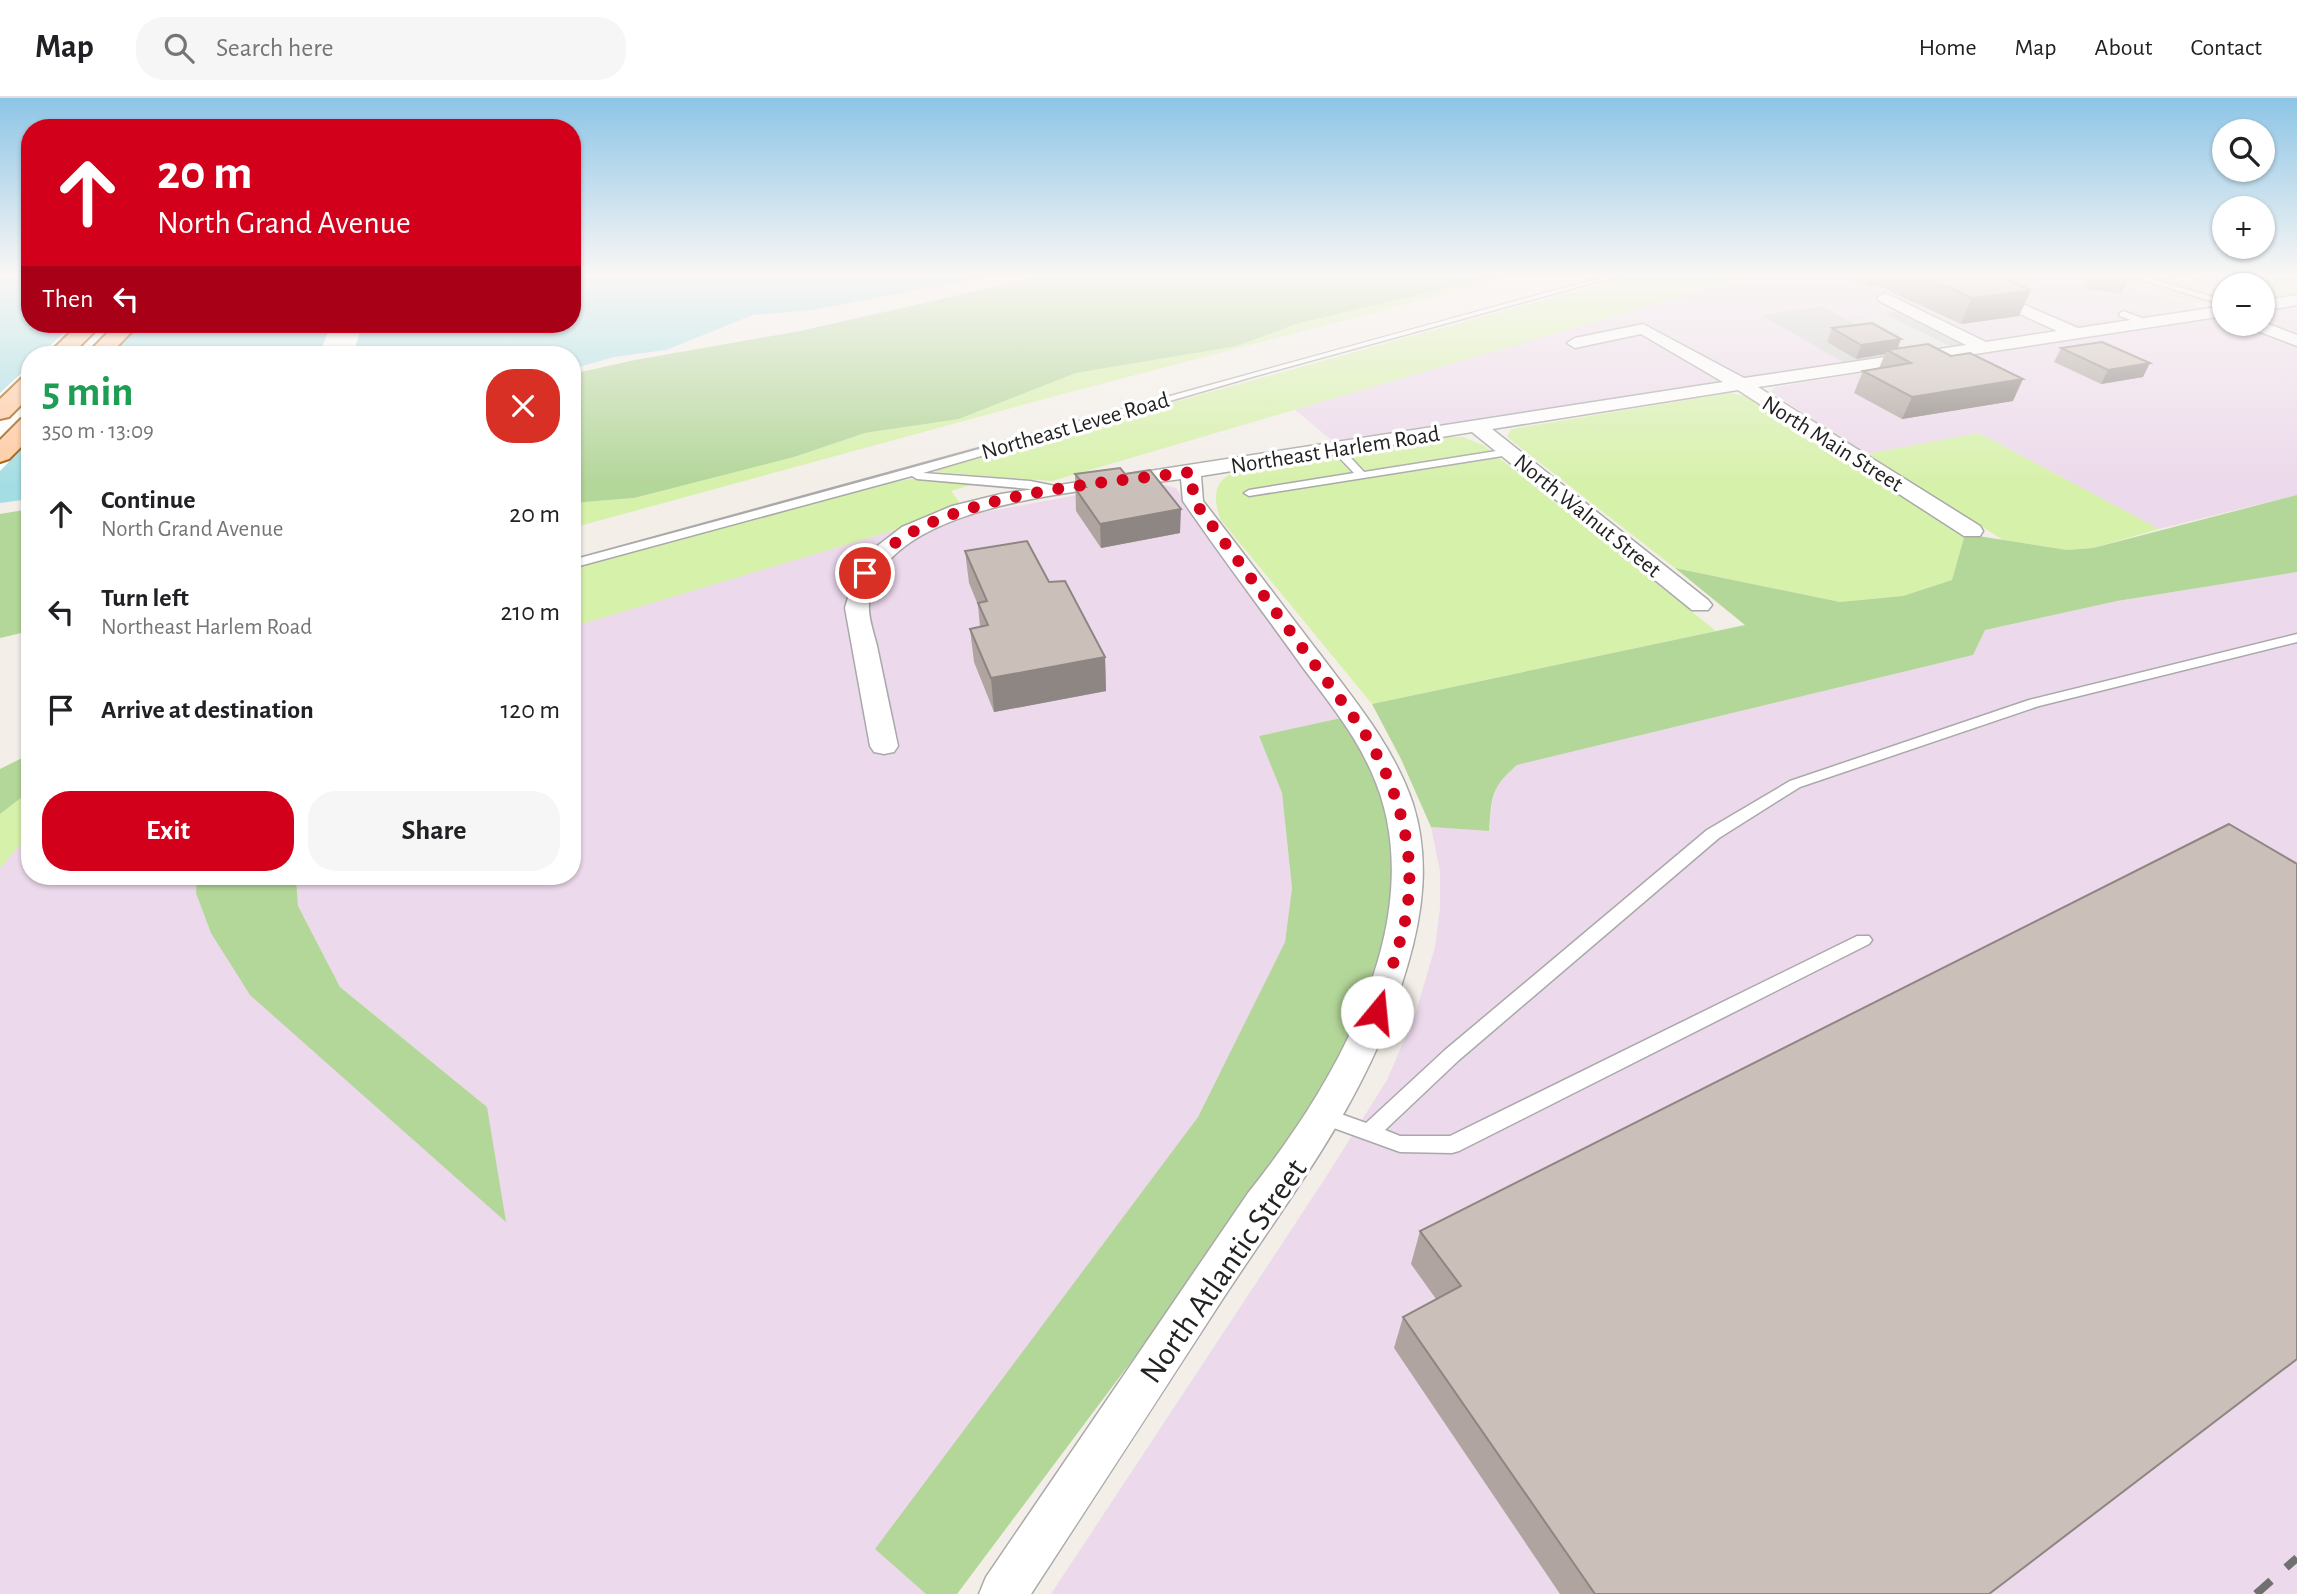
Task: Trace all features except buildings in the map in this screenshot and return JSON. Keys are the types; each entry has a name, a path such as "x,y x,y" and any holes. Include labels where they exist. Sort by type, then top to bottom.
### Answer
{"main road":[{"path":"0,412 21,392"},
{"path":"0,454 21,433"}],"street":[{"name":"North Main Street","path":"1672,345 1744,386 1972,531"},
{"path":"1978,345 1984,348"},
{"name":"Northeast Harlem Road","path":"884,746 858,608 859,590 865,573 875,558 912,530 936,519 989,503 1060,490 1191,472 2004,345"},
{"name":"North Walnut Street","path":"1476,426 1700,605"},
{"name":"North Atlantic Street","path":"1003,1594 1262,1205 1298,1161 1327,1117 1351,1074 1377,1012 1403,928 1408,890 1408,852 1402,816 1392,782 1377,751 1360,726 1194,501 1191,472"}],"lane":[{"name":"Northeast Levee Road","path":"581,562 902,475 1362,345"},
{"path":"1337,449 1361,475"},
{"path":"1248,493 1508,452"},
{"path":"902,475 1030,484 1060,490"},
{"path":"1369,1132 1452,1055 1713,834 1795,784 2034,703 2297,638"},
{"path":"1327,1117 1400,1144 1452,1144 1863,940"}],"shaded area":[{"path":"1514,345 1814,345 1848,365 1335,443 1294,409"},
{"path":"1813,345 1965,345 1969,347 1848,365"},
{"path":"1898,345 1952,347 1914,353"},
{"path":"2038,345 2297,345 2297,495 2159,529 1979,433 1867,454 1771,392 1775,387"},
{"path":"1143,483 1176,488 1341,718 1259,736 1282,793 1292,888 1285,942 1198,1117 876,1549 926,1594 0,1594 0,868 21,844 21,885 196,885 196,893 487,1107 340,987 298,906 297,885 581,885 581,624 908,526"},
{"path":"2297,572 2297,1594 1051,1594 1387,1080 1416,1012 1435,947 1440,908 1440,871 1431,827 1489,831 1498,781 1517,765 1972,655 1985,630 2117,601"}],"green space":[{"path":"721,345 1240,345 1076,373 959,419 865,433 794,457 634,498 581,502 581,372"},
{"path":"1250,345 581,526 581,502 634,498 794,457 865,433 959,419 1076,373"},
{"path":"1381,345 1516,345 1052,481 935,472 943,466"},
{"path":"1729,393 1751,397 1965,534 1952,580 1903,596 1840,602 1675,568 1507,437 1511,429"},
{"path":"1979,433 2159,529 2093,548 2067,550 2003,540 1867,454"},
{"path":"1448,437 1463,437 1483,445 1716,631 1372,704 1220,519 1216,503 1217,490 1223,479 1237,470"},
{"path":"911,479 978,483 951,491 962,506 908,526 581,624 581,567 877,485"},
{"path":"2297,495 2297,572 2117,601 1985,630 1973,655 1517,765 1502,780 1494,794 1489,831 1431,827 1401,759 1372,704 1745,625 1675,568 1840,602 1903,596 1952,580 1965,534 2067,550 2093,548"},
{"path":"21,510 21,633 0,638 0,514"},
{"path":"1341,718 1374,770 1396,854 1392,927 1374,984 1303,1132 957,1594 926,1594 875,1549 1198,1117 1285,942 1292,888 1282,793 1259,736"},
{"path":"21,758 21,798 0,814 0,769"},
{"path":"21,798 21,844 0,868 0,814"},
{"path":"196,885 297,885 298,906 340,987 487,1107 506,1222 250,995 211,933 196,893"}],"water":[{"path":"0,345 679,345 666,350 614,357 581,366 581,346 21,346 21,500 0,503"}],"pier":[{"path":"51,345 121,345 120,346"},
{"path":"323,345 356,345 355,346"},
{"path":"21,373 21,449 0,471 0,393"}],"railway":[{"path":"2256,1594 2297,1558"}],"route":[{"path":"865,573 875,558 912,530 961,510 1060,490 1191,472 1194,501 1360,726 1377,751 1392,782 1402,816 1408,852 1408,890 1403,928 1377,1012"}]}
